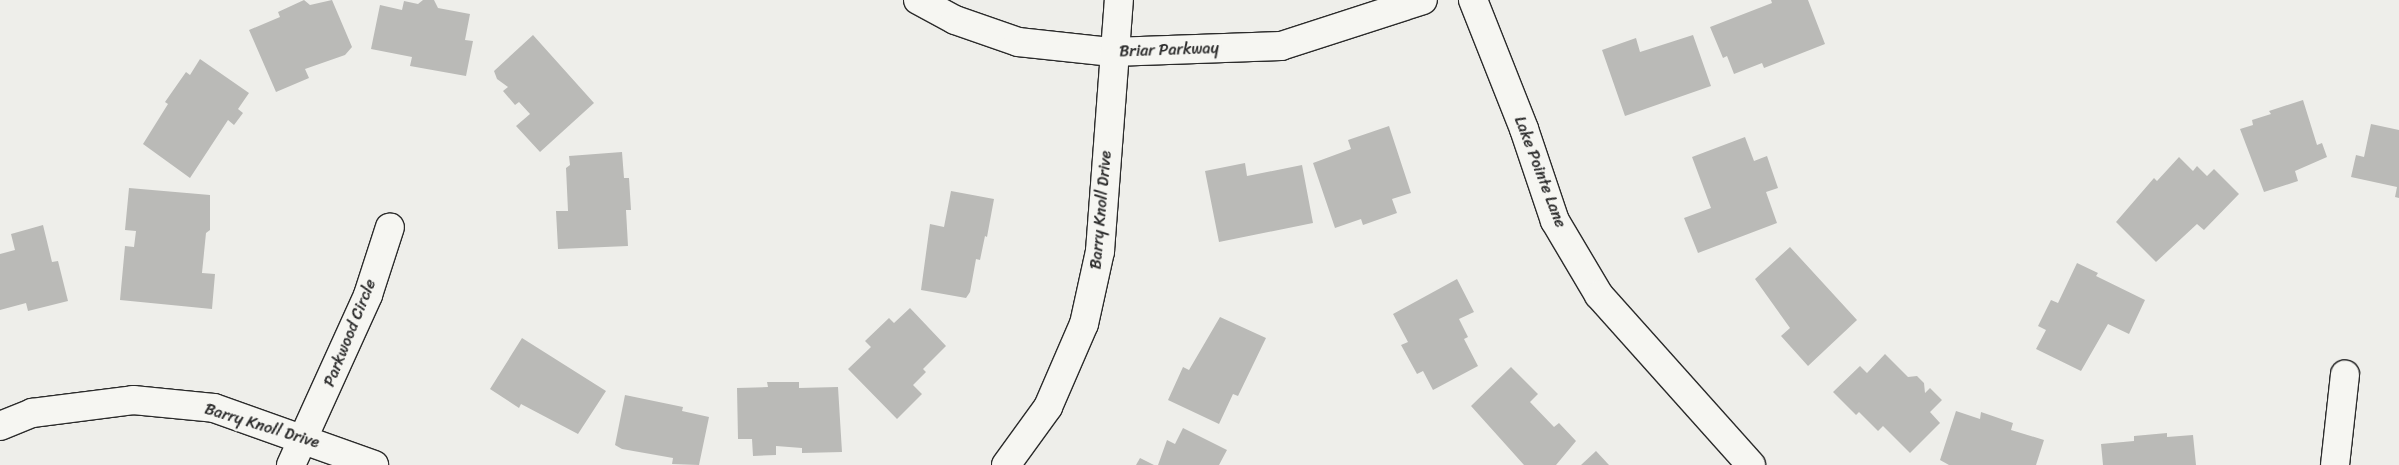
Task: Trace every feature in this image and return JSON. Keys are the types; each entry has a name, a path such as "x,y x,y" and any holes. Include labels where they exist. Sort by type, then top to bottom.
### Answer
{"street":[{"name":"Briar Parkway","path":"918,0 956,20 1018,42 1112,52 1281,46 1423,0"},
{"name":"Barry Knoll Drive","path":"1006,465 1048,407 1084,324 1100,251 1112,52 1118,0"},
{"name":"Lake Pointe Lane","path":"1473,0 1524,128 1555,222 1599,295 1752,465"},
{"name":"Parkwood Circle","path":"291,465 305,438 368,295 390,227"},
{"path":"2335,465 2345,375"},
{"name":"Barry Knoll Drive","path":"0,426 32,413 133,400 214,408 305,438 374,465"}],"building":[{"path":"304,0 310,5 332,0 352,47 345,55 305,69 309,78 276,92 249,30 280,17 278,12"},
{"path":"423,0 434,0 438,8 470,14 465,40 473,41 466,76 410,66 412,57 371,49 380,5 402,10 404,1 418,4"},
{"path":"1771,0 1808,0 1825,44 1764,68 1762,63 1734,74 1727,56 1723,58 1710,27 1772,3"},
{"path":"533,35 594,103 540,152 516,126 530,114 519,102 515,105 503,91 508,87 497,79 494,71"},
{"path":"1693,35 1711,86 1625,116 1602,50 1636,38 1640,52"},
{"path":"200,59 249,93 238,109 243,113 234,125 228,120 190,178 143,144 168,104 165,102 186,72 190,75"},
{"path":"2303,100 2317,145 2322,143 2327,157 2295,171 2298,181 2264,192 2240,129 2253,125 2252,120 2271,114 2269,111"},
{"path":"2371,124 2399,130 2399,198 2395,197 2397,187 2351,177 2356,155 2364,157"},
{"path":"1389,126 1411,193 1392,199 1397,213 1363,225 1361,219 1335,228 1313,163 1351,149 1348,140"},
{"path":"1745,137 1754,161 1767,156 1778,188 1766,192 1777,223 1698,253 1684,218 1711,208 1692,157"},
{"path":"622,152 624,178 629,178 631,210 626,210 628,246 558,249 556,211 568,211 566,168 570,165 569,156"},
{"path":"2179,157 2193,171 2197,166 2207,176 2214,169 2239,194 2204,230 2197,224 2156,262 2116,222 2154,178 2157,181"},
{"path":"1245,163 1247,176 1302,165 1313,223 1219,242 1205,171"},
{"path":"129,188 210,195 210,230 206,233 202,273 215,274 212,309 120,300 125,246 134,247 136,231 125,230"},
{"path":"951,191 994,199 987,237 985,236 980,260 976,259 970,292 966,298 921,290 930,224 944,227"},
{"path":"43,225 52,262 58,261 68,301 28,311 26,303 0,310 0,254 15,250 11,234"},
{"path":"1790,247 1857,320 1808,366 1781,336 1790,328 1755,279"},
{"path":"2077,263 2098,273 2096,276 2145,300 2129,334 2108,324 2081,371 2036,349 2046,330 2038,326 2051,300 2058,303"},
{"path":"1457,279 1474,312 1459,319 1468,337 1464,339 1478,366 1433,390 1423,371 1417,374 1401,345 1408,342 1393,314"},
{"path":"910,308 946,346 923,369 926,372 913,385 922,394 897,419 848,369 871,347 865,341 889,318 894,323"},
{"path":"1220,317 1266,338 1238,396 1233,394 1219,424 1168,400 1183,367 1189,370"},
{"path":"522,338 606,391 578,434 521,404 519,408 490,389"},
{"path":"1885,354 1908,377 1917,376 1924,383 1925,393 1930,388 1942,400 1930,412 1940,423 1910,453 1883,426 1878,431 1859,412 1856,415 1833,392 1860,366 1867,373"},
{"path":"1511,367 1538,394 1530,402 1554,427 1559,423 1576,441 1556,465 1524,465 1471,406"},
{"path":"767,382 799,382 799,388 838,387 842,452 802,453 802,448 776,446 776,455 753,456 752,439 738,439 737,388 768,387"},
{"path":"625,395 683,407 682,411 709,417 699,465 672,464 673,458 622,449 615,445"},
{"path":"1956,411 1980,419 1981,412 2013,423 2011,430 2044,440 2036,465 1949,465 1940,460"},
{"path":"1183,428 1227,450 1219,465 1158,465 1167,440 1175,444"},
{"path":"2167,433 2167,437 2193,435 2196,465 2103,465 2101,444 2134,441 2134,436"},
{"path":"1596,451 1609,465 1581,465"},
{"path":"1140,458 1154,465 1136,465"}]}
